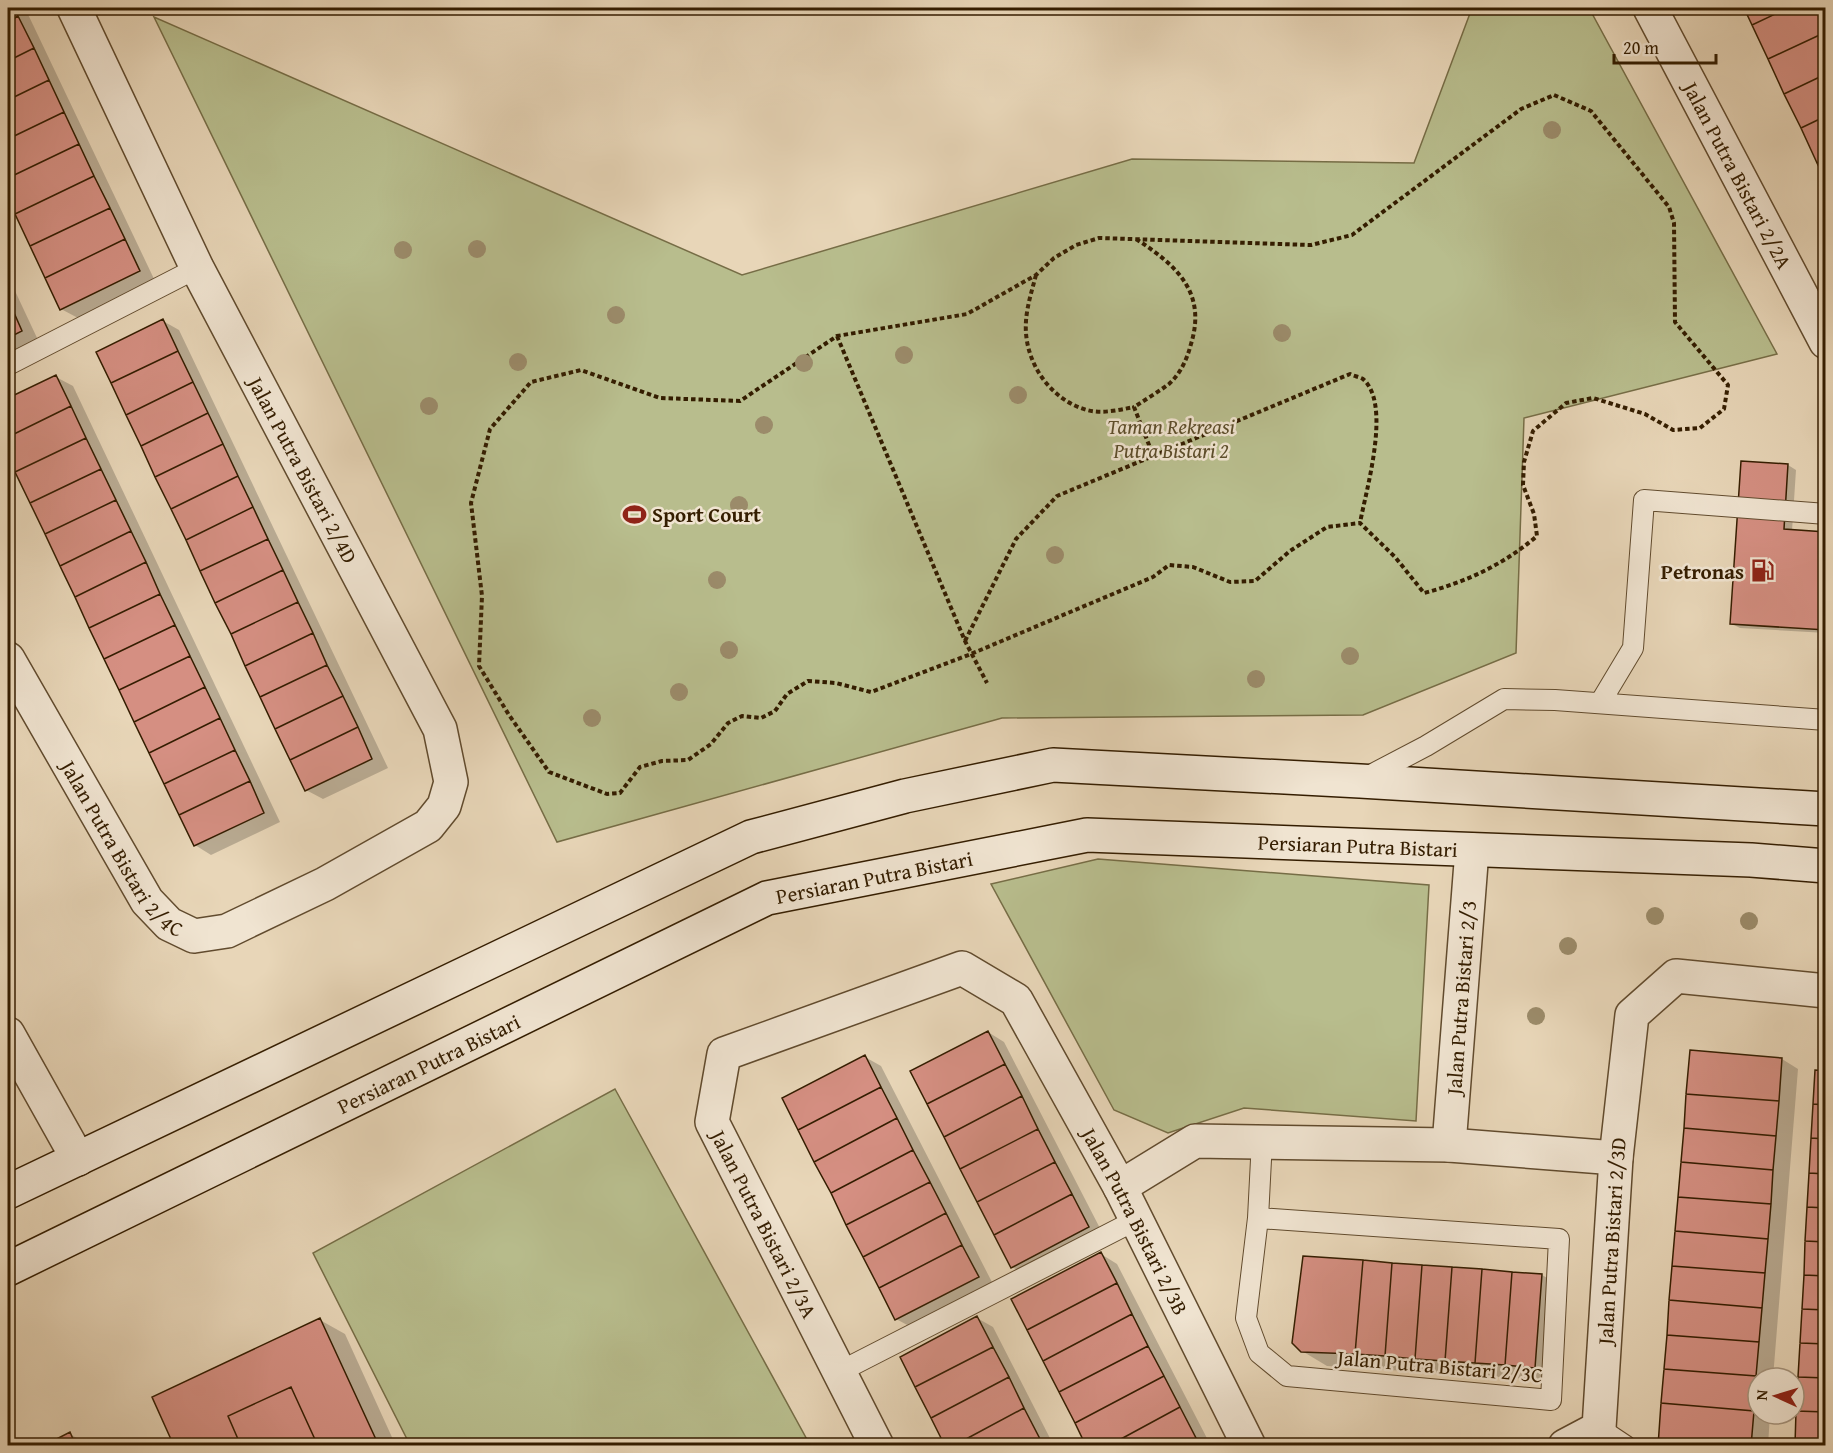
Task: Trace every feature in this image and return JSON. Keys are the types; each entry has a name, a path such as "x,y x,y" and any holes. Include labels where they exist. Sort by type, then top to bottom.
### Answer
{"street":[{"name":"Jalan Putra Bistari 2/4D","path":"74,8 197,268 440,729 451,782 444,806 428,826 325,884"},
{"name":"Jalan Putra Bistari 2/2A","path":"1650,8 1826,342"},
{"name":"Jalan Putra Bistari 2/4C","path":"9,666 147,901 169,924 194,936 227,931 325,884"},
{"path":"8,1192 751,837 905,796 1053,765 1826,809"},
{"name":"Persiaran Putra Bistari","path":"8,1269 767,898 1087,835 1750,860 1826,866"},
{"name":"Jalan Putra Bistari 2/3","path":"1449,1145 1472,850"},
{"name":"Jalan Putra Bistari 2/3A","path":"877,1446 841,1371 712,1122 724,1054 962,968 1016,999"},
{"name":"Jalan Putra Bistari 2/3D","path":"1565,1446 1612,1437 1616,1158 1632,1015 1676,976 1826,991"},
{"name":"Jalan Putra Bistari 2/3B","path":"1016,999 1120,1187 1250,1446"},
{"path":"8,1034 78,1159"},
{"path":"1120,1187 1195,1141 1262,1140 1449,1145 1616,1158"}],"lane":[{"path":"8,365 197,268"},
{"path":"1600,703 1633,648 1644,500 1826,514"},
{"path":"1360,781 1426,746 1504,699 1600,703 1826,720"},
{"name":"Jalan Putra Bistari 2/3C","path":"1258,1218 1559,1239 1551,1400 1287,1376 1259,1353 1246,1318 1258,1218 1262,1140"},
{"path":"841,1371 1136,1220"}],"path":[{"path":"1554,95 1591,111 1669,207 1674,223 1675,322 1728,385 1724,409 1700,428 1673,430 1645,414 1593,398 1566,403 1533,431 1524,462 1523,485 1534,514 1537,536 1517,553 1464,582 1424,593 1395,557 1360,523 1327,527 1290,551 1255,581 1230,582 1192,567 1169,565 1153,577 971,654 871,692 836,683 808,681 787,694 775,711 761,718 742,716 728,723 711,744 688,760 662,761 640,767 620,793 607,795 549,772 508,715 479,666 482,596 471,503 490,429 531,382 581,370 660,398 740,401 837,336 967,314 1036,275 1054,258 1076,244 1100,238 1311,245 1352,235 1521,109 1554,95"},
{"path":"1036,275 1026,323 1033,365 1057,397 1088,410 1110,411 1134,407 1170,383 1176,376 1186,362 1198,324 1190,291 1170,261 1136,239"},
{"path":"837,336 965,641 987,683"},
{"path":"965,641 1016,539 1057,496 1350,374 1363,380 1375,400 1375,444 1360,523"},
{"path":"1134,407 1153,455"}],"green space":[{"name":"Taman Rekreasi Putra Bistari 2","path":"1472,8 1589,8 1777,354 1524,418 1516,653 1363,715 1002,718 557,842 154,17 742,275 1132,159 1414,163"},
{"path":"1098,859 1429,885 1416,1121 1244,1108 1168,1133 1114,1110 991,884"},
{"path":"615,1089 810,1445 410,1445 313,1253"}],"building":[{"path":"8,8 14,8 18,16 8,22"},
{"path":"1744,8 1788,8 1752,25"},
{"path":"1788,8 1826,8 1826,32 1768,59 1752,25"},
{"path":"18,16 34,48 8,61 8,22"},
{"path":"1826,32 1826,74 1784,94 1768,59"},
{"path":"34,48 49,80 8,100 8,61"},
{"path":"1826,74 1826,116 1801,128 1784,94"},
{"path":"49,80 64,112 8,139 8,100"},
{"path":"64,112 79,144 8,178 8,139"},
{"path":"1826,116 1826,158 1817,163 1801,128"},
{"path":"79,144 94,176 15,214 8,199 8,178"},
{"path":"1826,158 1826,181 1817,163"},
{"path":"94,176 110,208 30,246 15,214"},
{"path":"110,208 125,239 45,278 30,246"},
{"path":"125,239 140,271 60,310 45,278"},
{"path":"8,299 22,331 8,338"},
{"path":"163,319 178,351 111,383 96,352"},
{"path":"178,351 193,382 126,415 111,383"},
{"path":"56,375 71,406 8,437 8,398"},
{"path":"193,382 208,413 141,446 126,415"},
{"path":"71,406 86,438 15,472 8,456 8,437"},
{"path":"208,413 223,444 155,477 141,446"},
{"path":"86,438 101,469 30,503 15,472"},
{"path":"223,444 238,476 171,509 155,477"},
{"path":"1741,461 1788,464 1784,529 1826,532 1826,630 1730,624"},
{"path":"101,469 116,500 45,534 30,503"},
{"path":"238,476 253,507 186,540 171,509"},
{"path":"116,500 131,531 60,566 45,534"},
{"path":"253,507 268,539 200,571 186,540"},
{"path":"131,531 146,562 75,597 60,566"},
{"path":"268,539 283,570 215,603 200,571"},
{"path":"146,562 160,594 89,628 75,597"},
{"path":"283,570 298,602 231,634 215,603"},
{"path":"160,594 175,625 104,659 89,628"},
{"path":"298,602 313,633 245,666 231,634"},
{"path":"175,625 190,656 119,690 104,659"},
{"path":"313,633 327,665 260,697 245,666"},
{"path":"190,656 205,687 134,722 119,690"},
{"path":"327,665 343,696 275,729 260,697"},
{"path":"205,687 220,718 149,753 134,722"},
{"path":"343,696 358,727 290,760 275,729"},
{"path":"220,718 235,750 164,784 149,753"},
{"path":"358,727 372,759 305,791 290,760"},
{"path":"235,750 250,781 179,815 164,784"},
{"path":"250,781 264,813 194,846 179,815"},
{"path":"988,1031 1005,1064 927,1104 910,1071"},
{"path":"1690,1050 1782,1058 1779,1101 1686,1094"},
{"path":"865,1055 881,1087 798,1130 782,1098"},
{"path":"1005,1064 1022,1096 944,1137 927,1104"},
{"path":"1815,1070 1826,1071 1826,1105 1813,1104"},
{"path":"881,1087 897,1118 814,1162 798,1130"},
{"path":"1686,1094 1779,1101 1776,1136 1684,1128"},
{"path":"1022,1096 1038,1129 960,1169 944,1137"},
{"path":"1813,1104 1826,1105 1826,1139 1811,1138"},
{"path":"897,1118 913,1150 831,1193 814,1162"},
{"path":"1684,1128 1776,1136 1773,1170 1681,1162"},
{"path":"1038,1129 1055,1162 977,1202 960,1169"},
{"path":"1811,1138 1826,1139 1826,1174 1809,1173"},
{"path":"913,1150 930,1182 846,1225 831,1193"},
{"path":"1055,1162 1072,1194 994,1235 977,1202"},
{"path":"1681,1162 1773,1170 1771,1204 1678,1197"},
{"path":"1809,1173 1826,1174 1826,1208 1807,1207"},
{"path":"930,1182 946,1213 863,1257 846,1225"},
{"path":"1072,1194 1089,1227 1011,1268 994,1235"},
{"path":"1678,1197 1771,1204 1768,1239 1675,1231"},
{"path":"1807,1207 1826,1208 1826,1242 1805,1241"},
{"path":"946,1213 962,1245 879,1288 863,1257"},
{"path":"1675,1231 1768,1239 1765,1273 1672,1266"},
{"path":"1805,1241 1826,1242 1826,1276 1804,1275"},
{"path":"962,1245 979,1277 895,1320 879,1288"},
{"path":"1101,1252 1117,1283 1027,1330 1011,1299"},
{"path":"1303,1256 1363,1260 1355,1354 1301,1352 1292,1343"},
{"path":"1363,1260 1392,1263 1385,1356 1355,1354"},
{"path":"1392,1263 1422,1265 1415,1359 1385,1356"},
{"path":"1422,1265 1452,1267 1445,1361 1415,1359"},
{"path":"1672,1266 1765,1273 1762,1308 1669,1300"},
{"path":"1452,1267 1482,1269 1475,1363 1445,1361"},
{"path":"1482,1269 1512,1272 1505,1365 1475,1363"},
{"path":"1512,1272 1542,1274 1535,1368 1505,1365"},
{"path":"1804,1275 1826,1276 1826,1310 1802,1309"},
{"path":"1117,1283 1132,1314 1043,1361 1027,1330"},
{"path":"1669,1300 1762,1308 1759,1342 1667,1335"},
{"path":"1802,1309 1826,1310 1826,1344 1800,1343"},
{"path":"1132,1314 1148,1346 1059,1392 1043,1361"},
{"path":"977,1316 993,1347 915,1387 900,1357"},
{"path":"320,1318 379,1446 318,1446 291,1387 228,1416 241,1446 174,1446 152,1397"},
{"path":"1667,1335 1759,1342 1757,1366 1746,1366 1746,1375 1664,1369"},
{"path":"1800,1343 1826,1344 1826,1378 1806,1377 1806,1366 1799,1366"},
{"path":"1148,1346 1164,1376 1075,1423 1059,1392"},
{"path":"993,1347 1009,1377 931,1418 915,1387"},
{"path":"1664,1369 1746,1375 1746,1410 1661,1403"},
{"path":"1164,1376 1180,1407 1108,1446 1086,1446 1075,1423"},
{"path":"1009,1377 1024,1408 953,1446 945,1446 931,1418"},
{"path":"1806,1377 1826,1378 1826,1412 1806,1411"},
{"path":"291,1387 318,1446 241,1446 228,1416"},
{"path":"1661,1403 1746,1410 1746,1426 1753,1426 1751,1446 1658,1446"},
{"path":"1180,1407 1196,1438 1182,1446 1108,1446"},
{"path":"1024,1408 1040,1439 1028,1446 953,1446"},
{"path":"1806,1411 1826,1412 1826,1446 1795,1445 1796,1426 1806,1426"},
{"path":"70,1432 76,1446 43,1446"}],"place":[{"name":"Sport Court","path":"634,514"},
{"name":"Petronas","path":"1762,571"}]}
